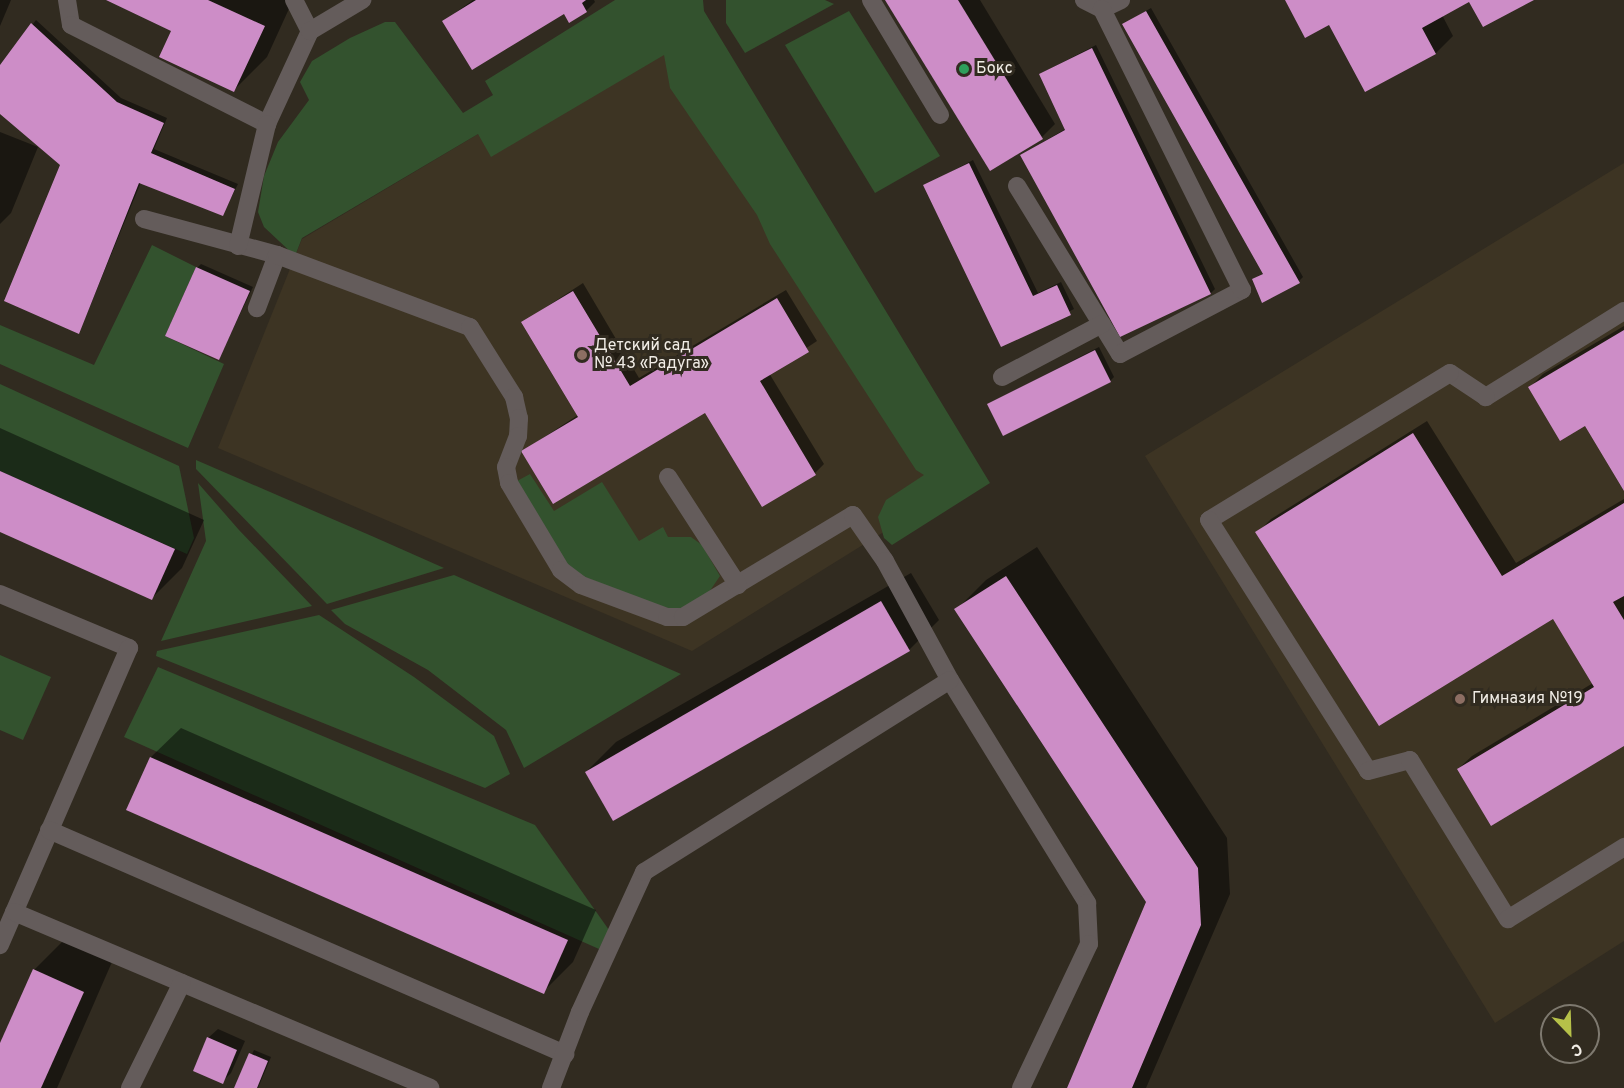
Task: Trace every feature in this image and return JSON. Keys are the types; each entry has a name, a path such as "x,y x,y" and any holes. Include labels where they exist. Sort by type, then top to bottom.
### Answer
{"lane":[{"path":"67,0 71,25 267,124"},
{"path":"294,0 310,31"},
{"path":"238,246 267,124 310,31 362,0"},
{"path":"871,0 940,115"},
{"path":"1017,186 1120,354 1242,290 1102,9 1084,0"},
{"path":"1102,9 1121,0"},
{"path":"144,219 277,255 470,327 514,398 519,418 518,436 506,467 508,483 561,570 581,585 667,617 683,617 853,515 885,561 950,680 1087,903 1089,944 1021,1088"},
{"path":"257,308 277,255"},
{"path":"1624,311 1486,397 1450,373 1209,519 1368,771 1410,760 1508,919 1624,847"},
{"path":"1002,377 1102,324"},
{"path":"668,477 738,585"},
{"path":"0,594 129,648 0,945"},
{"path":"551,1088 644,872 950,680"},
{"path":"49,830 565,1054"},
{"path":"14,912 182,983 405,1083 430,1088"},
{"path":"130,1088 182,983"}],"shaded area":[{"name":"Детский сад № 43 «Радуга»","path":"691,7 982,471 692,651 218,448 302,239"},
{"name":"Гимназия №19","path":"1624,163 1624,941 1495,1023 1145,456"}],"green space":[{"path":"615,0 703,0 704,11 990,483 892,545 884,538 878,517 886,500 924,475 916,470 770,244 757,215 670,88 664,55 491,157 478,134 302,238 295,256 264,227 258,212 264,176 278,142 309,100 300,82 312,61 350,38 385,22 395,22 463,113 493,95 485,81"},
{"path":"726,0 825,0 834,4 745,53 726,23"},
{"path":"849,11 940,156 875,193 785,45"},
{"path":"152,245 196,267 165,336 224,364 188,448 0,364 0,325 94,365"},
{"path":"0,384 179,466 194,538 187,554 0,471"},
{"path":"196,460 444,568 327,604 196,469"},
{"path":"530,474 554,511 602,482 639,541 663,527 668,537 691,537 702,545 720,576 707,595 679,610 657,606 582,576 567,566 517,481"},
{"path":"198,483 239,530 312,606 161,641 206,541"},
{"path":"454,575 681,674 524,768 506,730 428,670 345,624 331,610"},
{"path":"319,615 414,677 494,736 510,774 485,788 156,656 157,651"},
{"path":"0,655 51,677 23,740 0,730"},
{"path":"158,667 535,825 609,930 599,949 124,737"}],"building":[{"path":"106,0 208,0 265,26 234,92 159,57 171,31"},
{"path":"476,0 586,0 582,3 587,12 569,23 564,14 472,70 442,21"},
{"name":"Бокс","path":"885,0 958,0 1043,139 990,171"},
{"path":"1285,0 1534,0 1483,27 1469,2 1422,28 1436,54 1365,92 1329,25 1305,38"},
{"path":"1146,11 1300,283 1262,303 1252,279 1263,274 1122,24"},
{"path":"31,23 117,102 164,123 151,153 235,189 223,216 139,183 79,334 4,301 60,165 0,114 0,65"},
{"path":"1092,48 1211,294 1120,337 1020,155 1065,130 1039,74"},
{"path":"969,163 1033,296 1057,285 1071,315 1001,347 923,185"},
{"path":"196,267 250,291 219,360 165,336"},
{"path":"573,291 630,386 777,298 809,352 760,381 816,475 762,507 705,413 553,504 521,451 578,417 521,322"},
{"path":"1624,330 1624,491 1585,426 1560,441 1528,387"},
{"path":"1095,350 1111,382 1003,436 987,404"},
{"path":"1413,433 1502,576 1624,503 1624,596 1613,602 1624,620 1624,746 1491,826 1457,769 1594,687 1553,619 1379,726 1255,532"},
{"path":"0,471 175,549 152,600 0,532"},
{"path":"1006,576 1198,868 1201,925 1132,1088 1067,1088 1146,902 954,609"},
{"path":"881,601 910,651 613,821 585,772"},
{"path":"150,757 568,940 544,994 126,810"},
{"path":"33,969 84,992 41,1088 0,1088 0,1043"},
{"path":"207,1037 237,1050 223,1084 193,1071"},
{"path":"249,1053 268,1061 257,1088 234,1088"}],"place":[{"name":"Бокс","path":"964,69"},
{"name":"Детский сад № 43 «Радуга»","path":"582,355"},
{"name":"Гимназия №19","path":"1460,699"}]}
